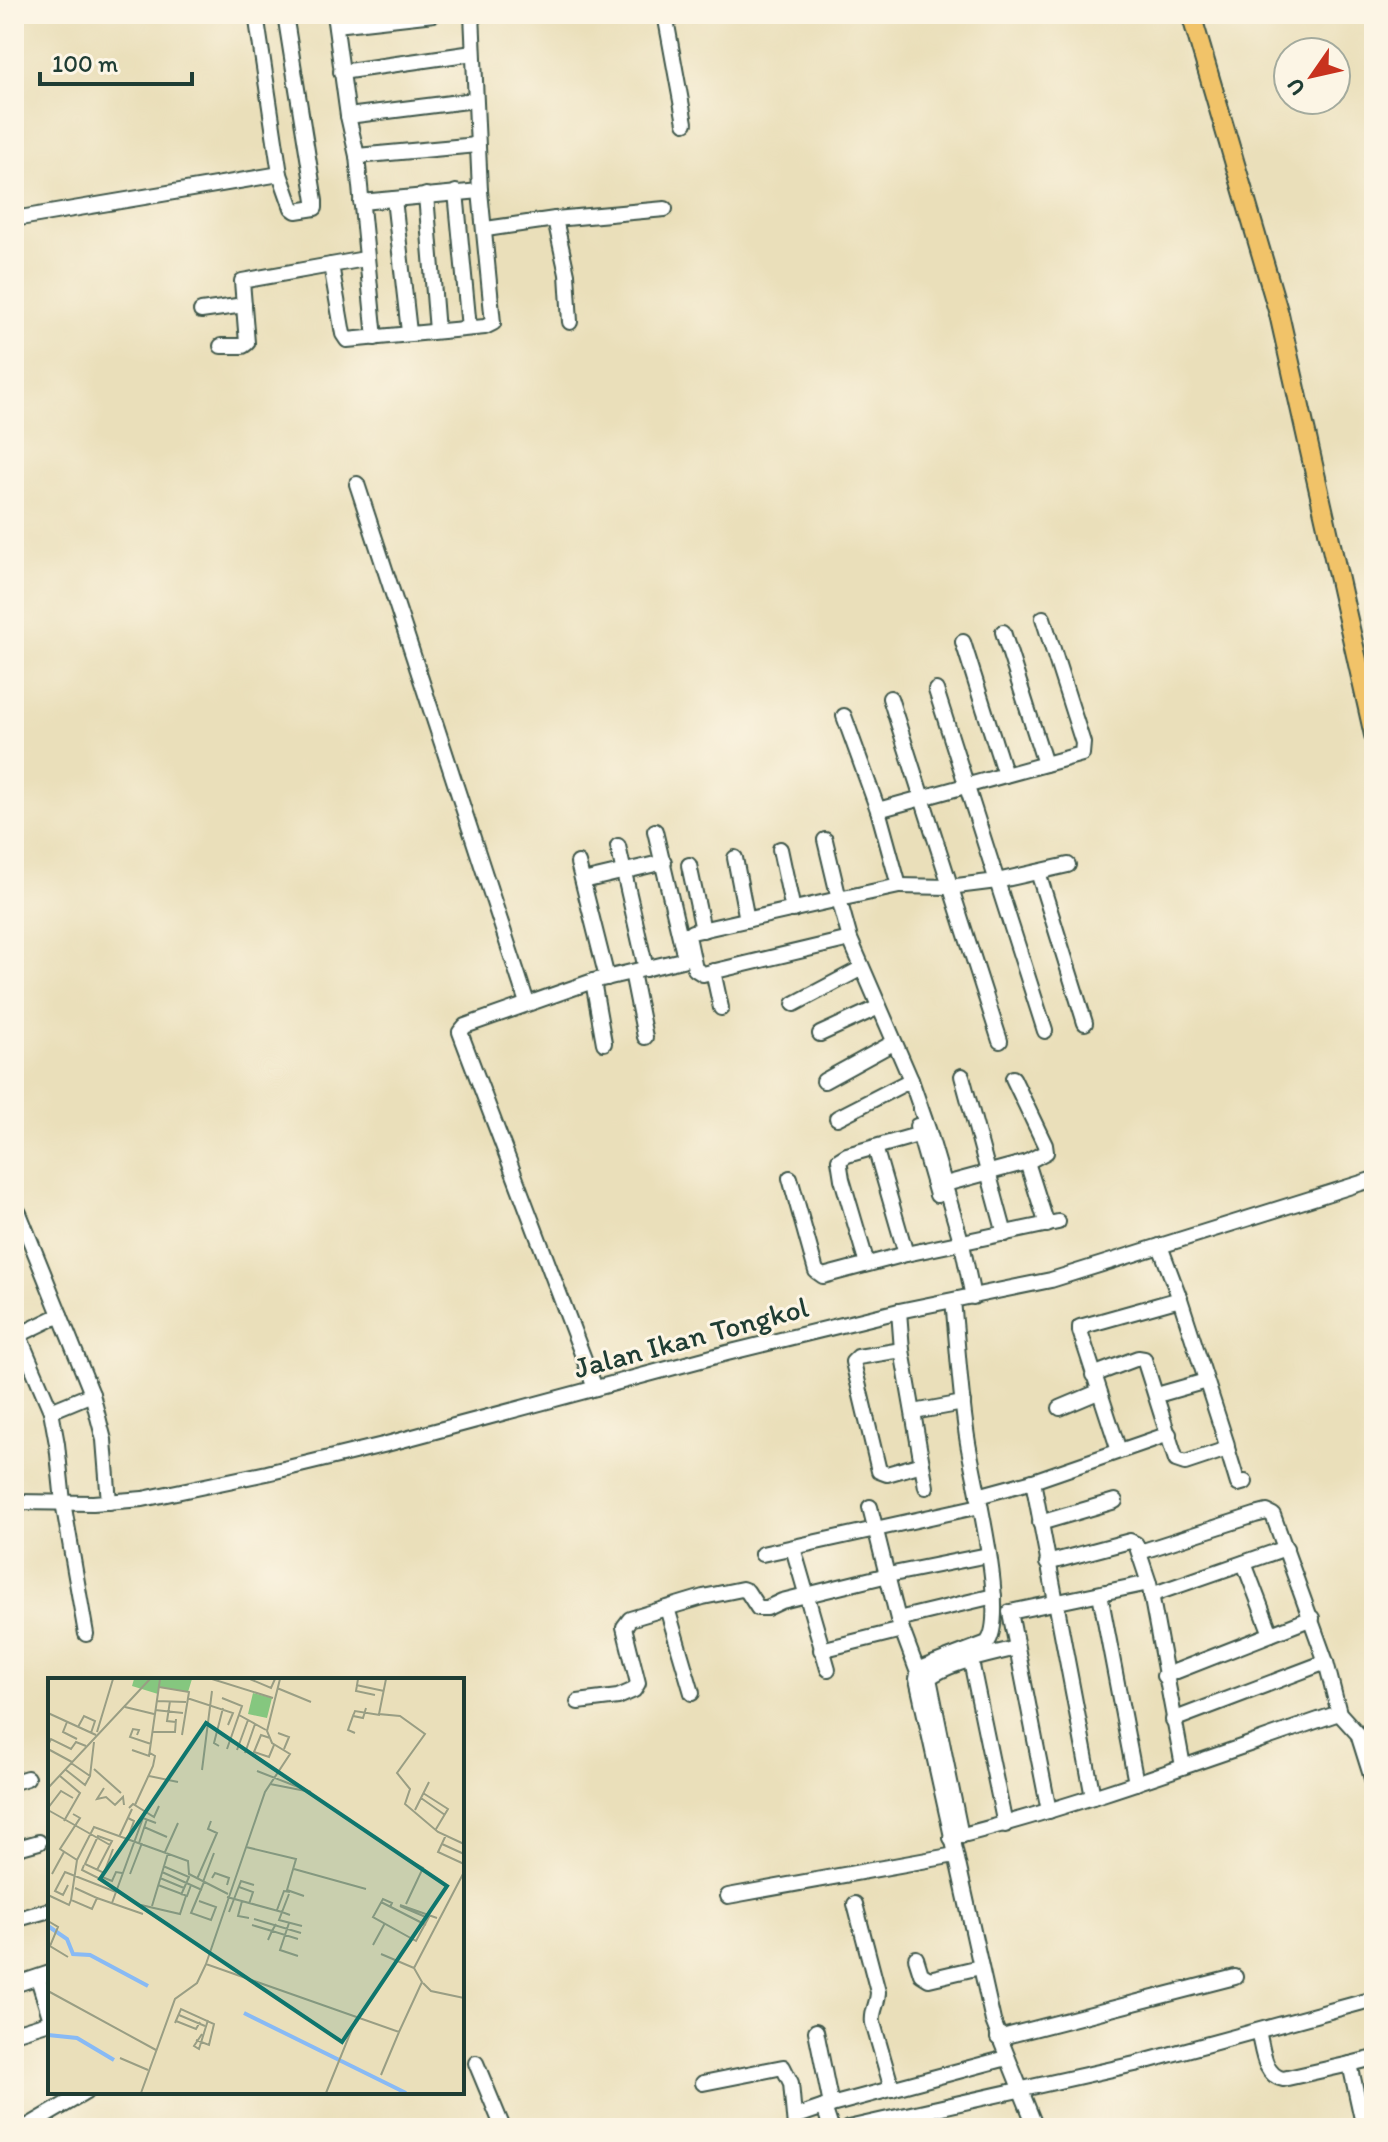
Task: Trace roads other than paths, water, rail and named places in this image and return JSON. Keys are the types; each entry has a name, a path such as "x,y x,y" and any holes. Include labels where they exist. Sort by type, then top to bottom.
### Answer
{"main road":[{"path":"1191,14 1279,314 1374,735"}],"street":[{"path":"256,14 280,174 292,208 296,211 314,209 285,14"},
{"path":"375,338 357,156 348,116 335,19 434,14"},
{"path":"331,265 345,338 485,327 493,323 480,191 472,14"},
{"path":"665,14 685,123"},
{"path":"341,72 473,53"},
{"path":"348,116 475,100"},
{"path":"357,156 477,145"},
{"path":"14,219 280,174"},
{"path":"361,202 480,191"},
{"path":"456,192 469,328"},
{"path":"426,195 437,331"},
{"path":"394,199 409,332"},
{"path":"486,229 665,209"},
{"path":"555,219 567,274 570,322"},
{"path":"221,346 243,346 247,343 241,286 246,278 365,259"},
{"path":"201,311 244,305"},
{"path":"357,484 527,1003"},
{"path":"878,810 1082,754 1084,748 1043,618"},
{"path":"1003,632 1045,764"},
{"path":"963,642 1005,775"},
{"path":"936,690 1045,1031"},
{"path":"890,698 1000,1041"},
{"path":"844,716 878,810 899,886"},
{"path":"595,1388 460,1032 465,1026 527,1003 600,980 676,963 684,958 655,831"},
{"path":"825,840 850,939 908,1077 957,1245 963,1299 963,1403 994,1596 994,1631 987,1643 917,1670"},
{"path":"618,846 639,970 645,1037"},
{"path":"780,849 793,910"},
{"path":"735,858 747,920"},
{"path":"583,881 664,862"},
{"path":"578,863 600,980 604,1043"},
{"path":"689,865 703,930"},
{"path":"850,939 698,972 691,959 688,936 899,886 949,887 997,881 1068,865"},
{"path":"1038,872 1085,1023"},
{"path":"794,1004 862,968"},
{"path":"713,971 721,1008"},
{"path":"820,1034 879,1007"},
{"path":"824,1081 893,1043"},
{"path":"962,1076 1005,1234"},
{"path":"837,1118 908,1077"},
{"path":"939,1186 1044,1155 1047,1149 1013,1078"},
{"path":"867,1264 838,1163 841,1158 924,1133"},
{"path":"875,1147 906,1254"},
{"path":"790,1178 818,1275 823,1276 906,1254 1053,1224 1027,1162"},
{"name":"Jalan Ikan Tongkol","path":"14,1502 109,1502 158,1497 281,1470 899,1311 1051,1280 1374,1179"},
{"path":"14,1210 19,1213 92,1394 104,1440 109,1502"},
{"path":"1160,1246 1180,1299 1238,1484 1245,1482"},
{"path":"1119,1451 1080,1331 1082,1325 1180,1299"},
{"path":"899,1311 902,1350 926,1487"},
{"path":"60,1315 16,1330 51,1411 86,1634"},
{"path":"902,1350 858,1357 853,1362 879,1471 887,1474 922,1464"},
{"path":"1093,1375 1142,1358 1146,1361 1176,1460 1180,1463 1227,1448"},
{"path":"1157,1395 1206,1381"},
{"path":"1060,1408 1098,1392"},
{"path":"51,1411 92,1394"},
{"path":"914,1412 963,1403"},
{"path":"762,1554 876,1530 979,1501 1169,1434"},
{"path":"1033,1481 1093,1797"},
{"path":"1040,1523 1115,1501"},
{"path":"870,1507 900,1624 917,1670 956,1837"},
{"path":"1140,1552 1267,1512 1274,1516 1312,1618 1339,1713 1356,1729 1374,1785"},
{"path":"1047,1563 1130,1541 1136,1544 1150,1589 1183,1766"},
{"path":"793,1548 828,1669"},
{"path":"1049,1811 1010,1612 1100,1594 1150,1589 1286,1548"},
{"path":"578,1702 618,1697 634,1690 638,1683 625,1623 630,1619 733,1590 747,1591 758,1608 767,1608 888,1575 988,1555"},
{"path":"1244,1563 1271,1634"},
{"path":"1100,1594 1136,1783"},
{"path":"821,1650 994,1596"},
{"path":"667,1608 692,1693"},
{"path":"1164,1676 1312,1618"},
{"path":"1016,1648 935,1673 929,1678 956,1837 955,1855 980,1967 998,2038 1023,2091 1036,2128"},
{"path":"971,1661 1005,1825"},
{"path":"1173,1720 1326,1662"},
{"path":"956,1837 1093,1797 1339,1713"},
{"path":"14,1849 39,1842"},
{"path":"728,1896 955,1855"},
{"path":"855,1904 878,1992 871,2016 892,2089"},
{"path":"14,1920 48,1911"},
{"path":"916,1958 921,1974 929,1979 980,1967"},
{"path":"14,1985 44,1976 48,2005"},
{"path":"998,2038 1235,1977"},
{"path":"848,2128 1023,2091 1374,1999"},
{"path":"14,2033 48,2021"},
{"path":"816,2031 831,2128"},
{"path":"1258,2031 1269,2073 1277,2078 1374,2058"},
{"path":"703,2083 783,2067 791,2083 795,2122 828,2106 1007,2058"},
{"path":"476,2063 503,2128"},
{"path":"1350,2064 1364,2128"},
{"path":"25,2128 83,2094"},
{"path":"14,2122 17,2128"}]}
